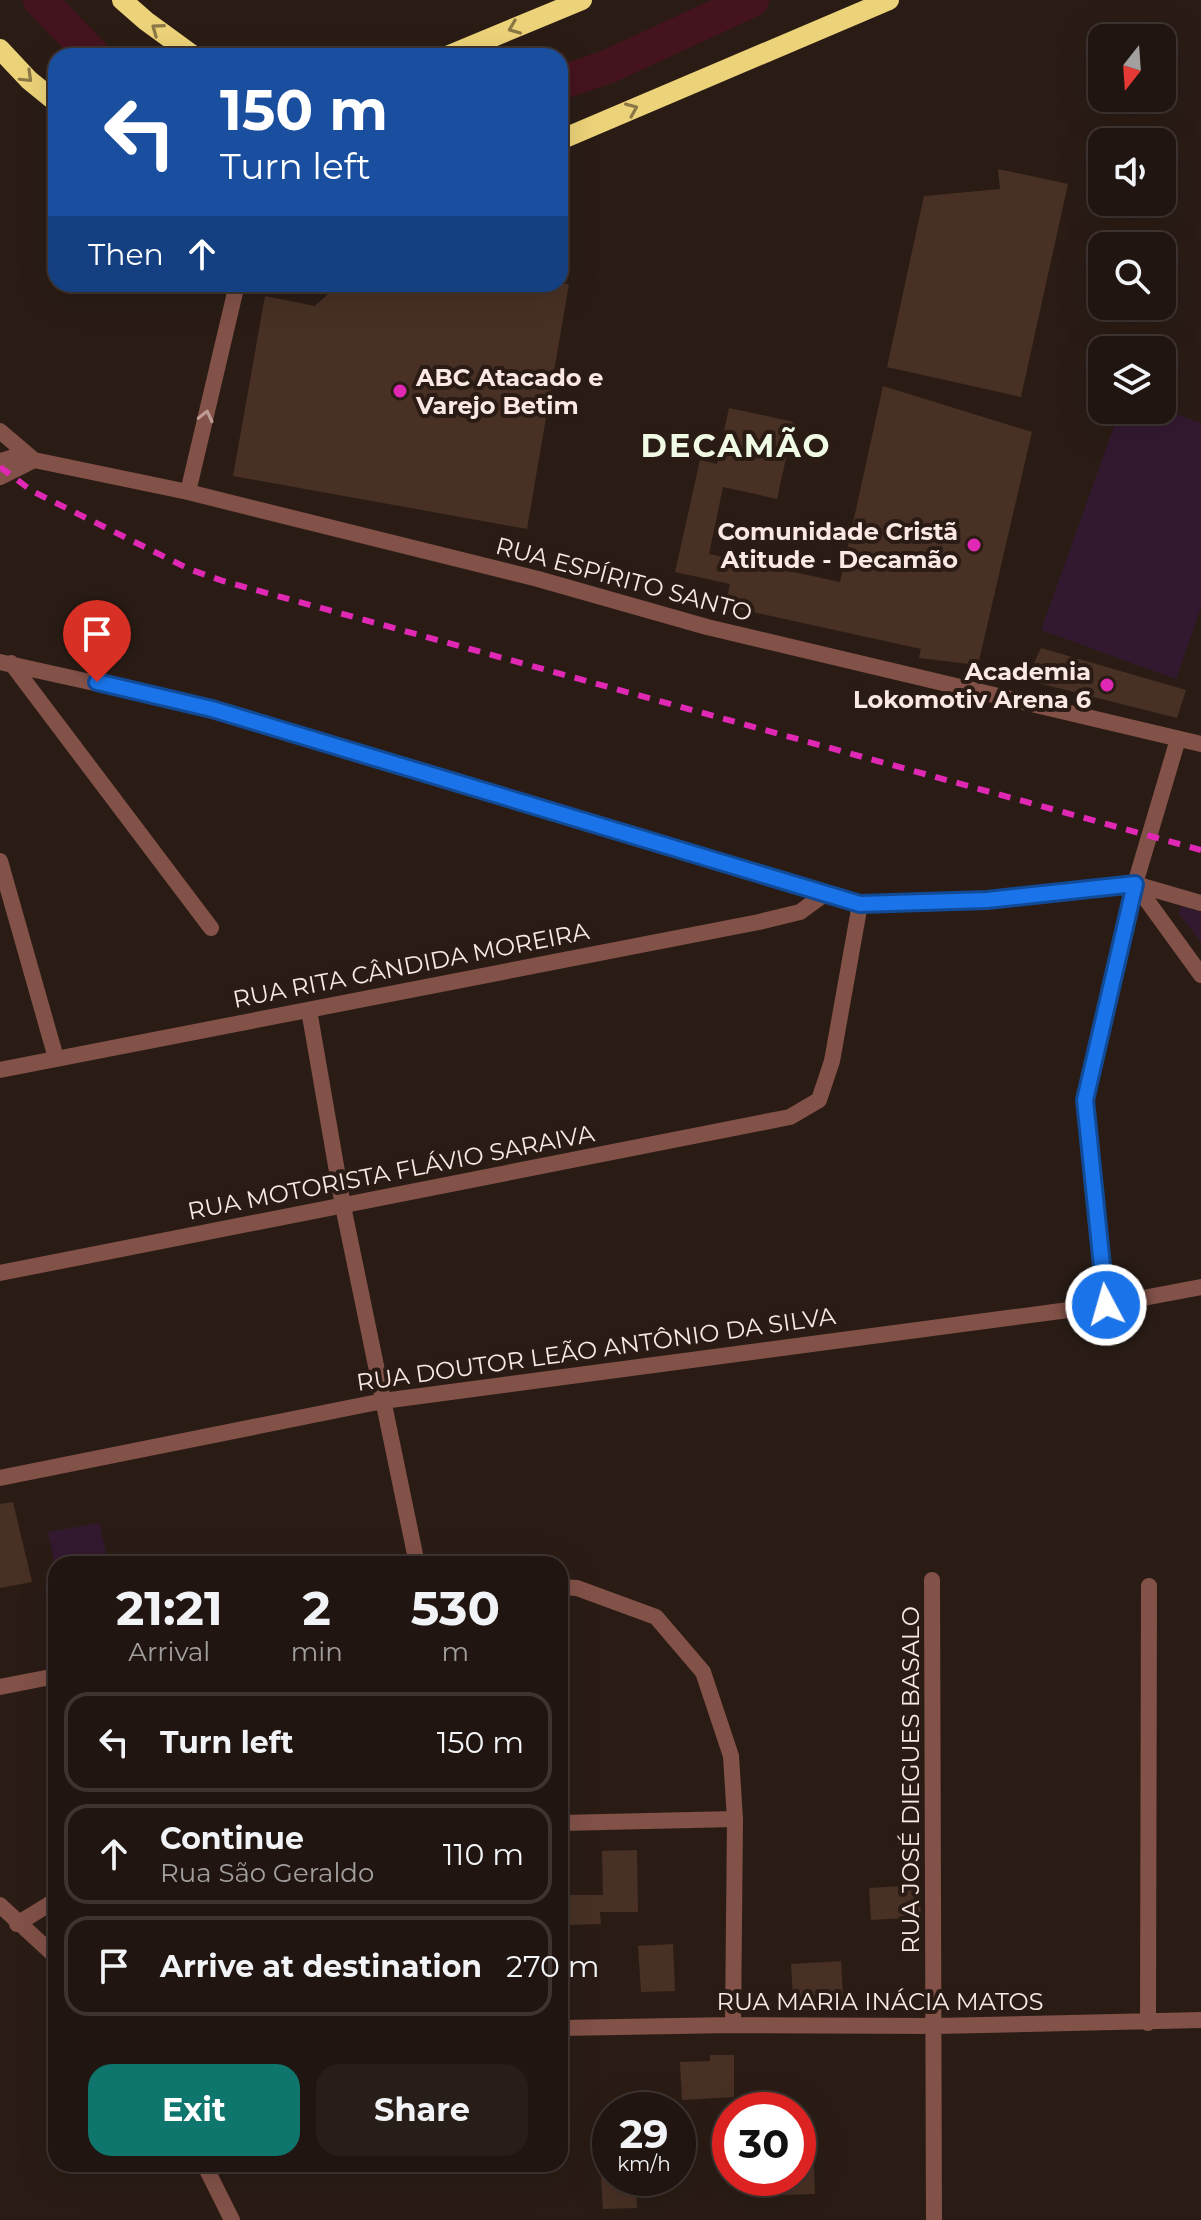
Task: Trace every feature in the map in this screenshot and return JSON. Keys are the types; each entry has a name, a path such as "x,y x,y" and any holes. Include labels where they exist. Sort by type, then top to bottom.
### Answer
{"main road":[{"path":"122,0 183,48"},
{"path":"466,48 582,0"},
{"path":"568,137 889,0"},
{"path":"0,49 48,95"}],"street":[{"path":"188,492 235,292"},
{"path":"0,431 29,457"},
{"path":"0,461 29,457"},
{"path":"0,477 29,457"},
{"name":"RUA ESPÍRITO SANTO","path":"29,457 188,492 538,579 723,631 1201,744"},
{"path":"6,662 212,709 860,904 987,900 1135,884 1201,903"},
{"path":"6,662 211,928"},
{"path":"1106,1305 1085,1100 1135,884 1178,739"},
{"path":"0,861 56,1058"},
{"path":"1135,884 1201,975"},
{"name":"RUA RITA CÂNDIDA MOREIRA","path":"0,1070 759,922 800,912 826,893"},
{"name":"RUA MOTORISTA FLÁVIO SARAIVA","path":"0,1273 790,1117 819,1100 832,1061 860,904"},
{"path":"309,1010 343,1206 415,1556"},
{"name":"RUA DOUTOR LEÃO ANTÔNIO DA SILVA","path":"0,1478 383,1401 1106,1305 1201,1287"},
{"name":"RUA JOSÉ DIEGUES BASALO","path":"932,1580 934,2220"},
{"path":"1148,2023 1149,1586"},
{"path":"568,1587 656,1617 703,1672 731,1756 735,1819 733,2025"},
{"path":"0,1687 48,1678"},
{"path":"568,1823 735,1819"},
{"path":"0,1905 48,1950"},
{"path":"17,1924 48,1905"},
{"name":"RUA MARIA INÁCIA MATOS","path":"568,2028 935,2026 1201,2020"},
{"path":"208,2172 232,2220"}],"shaded area":[{"path":"1176,414 1201,423 1201,608 1176,679 1041,630 1115,424 1176,424"},
{"path":"1180,906 1201,912 1201,942 1179,914"},
{"path":"100,1523 106,1556 53,1556 48,1532"}],"building":[{"path":"998,169 1068,184 1021,397 887,367 924,196 1000,189"},
{"name":"ABC Atacado e Varejo Betim","path":"330,292 568,292 527,529 233,476 265,296 315,306"},
{"path":"883,386 1032,432 978,665 919,658 921,649 725,606 730,584 675,572 700,460 717,464 729,408 794,422 777,499 723,487 709,554 840,582"},
{"name":"Academia Lokomotiv Arena 6","path":"1041,648 1186,690 1177,718 1026,680"},
{"path":"13,1502 32,1582 0,1588 0,1504"},
{"path":"637,1850 638,1912 600,1912 601,1924 568,1925 568,1895 603,1895 602,1851"},
{"path":"919,1885 921,1917 871,1920 869,1888"},
{"path":"673,1944 675,1991 641,1992 638,1946"},
{"path":"841,1961 843,1996 793,1999 791,1964"},
{"path":"710,2055 734,2055 734,2092 712,2092 712,2098 696,2099 696,2092 682,2092 680,2062 710,2061"},
{"path":"602,2196 637,2196 637,2208 603,2209"}],"waterway":[{"path":"40,0 86,48"},
{"path":"568,80 607,67 752,0"}],"railway":[{"path":"0,467 32,491 189,569 223,581 1201,850"}],"place":[{"name":"ABC Atacado e Varejo Betim","path":"400,391"},
{"name":"Comunidade Cristã Atitude - Decamão","path":"974,545"},
{"name":"Academia Lokomotiv Arena 6","path":"1107,685"}],"district":[{"name":"DECAMÃO","path":"736,445"}],"route":[{"path":"97,682 212,709 860,904 987,900 1135,884 1085,1100 1106,1305"}]}
